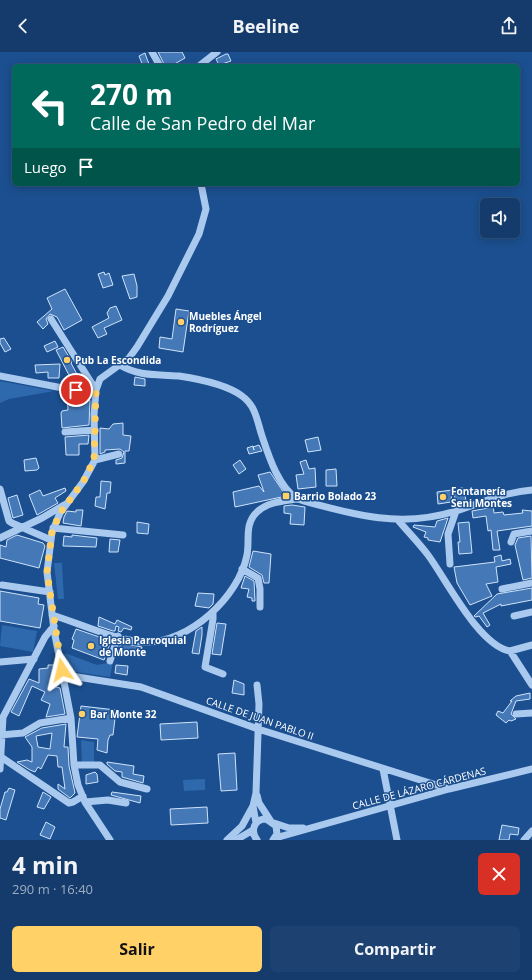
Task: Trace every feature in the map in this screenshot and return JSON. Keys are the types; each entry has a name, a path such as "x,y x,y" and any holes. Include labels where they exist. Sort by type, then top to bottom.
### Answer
{"street":[{"path":"152,52 159,64"},
{"path":"202,64 217,52"},
{"path":"110,840 84,799 74,765 71,718 52,615 47,572 51,540 53,528 66,504 83,482 94,460 96,390 100,379 129,358 154,321 204,222 206,209 201,186"},
{"path":"51,319 96,390"},
{"path":"120,365 132,372 194,379 232,390 243,396 254,410 262,435 282,482 289,493 297,499"},
{"path":"0,376 73,390 96,390"},
{"path":"65,432 95,430"},
{"path":"94,460 119,454"},
{"path":"0,489 9,521 51,540"},
{"path":"52,615 118,636 145,642 156,641 183,631 212,612 228,596 242,569 247,554 248,532 253,517 263,508 279,501 297,499 360,516 398,520 456,511 503,494 532,490"},
{"path":"0,538 66,504"},
{"path":"450,564 448,534 456,511"},
{"path":"398,520 428,554 448,588 470,617 498,647 510,651 532,645"},
{"path":"53,528 123,535"},
{"path":"511,542 514,534 532,531"},
{"path":"242,569 258,578 260,589 260,607"},
{"path":"502,589 532,583"},
{"path":"2,585 50,592"},
{"path":"212,612 213,619 206,667 223,674"},
{"path":"514,616 532,612"},
{"path":"0,769 3,717 48,632 54,626"},
{"path":"110,661 118,636"},
{"path":"510,651 532,685"},
{"path":"0,662 34,659"},
{"name":"CALLE DE JUAN PABLO II","path":"63,677 71,676 141,687 258,729 449,789"},
{"path":"227,840 242,826 253,806 256,793 258,685"},
{"path":"516,714 532,713"},
{"path":"1,735 23,733 40,723 71,718"},
{"path":"1,757 69,803 84,799 108,800 126,803"},
{"path":"74,765 100,765 120,782 147,789"},
{"path":"383,769 397,840"},
{"name":"CALLE DE LÁZARO CÁRDENAS","path":"274,839 311,827 449,789 532,769"},
{"path":"256,793 259,803 277,830 274,839"},
{"path":"253,806 254,826 257,840"},
{"path":"236,840 262,819 272,821"},
{"name":"CALLE DE LÁZARO CÁRDENAS","path":"272,821 289,828 311,827"},
{"path":"524,840 532,831"}],"shaded area":[{"path":"0,381 54,391 9,399 0,403"},
{"path":"54,563 62,563 64,599 58,599"},
{"path":"2,625 37,631 33,652 0,646"},
{"path":"65,653 97,665 113,662 110,677 68,671"},
{"path":"81,740 94,742 94,763 82,763"},
{"path":"205,779 205,790 184,791 183,780"}],"building":[{"path":"158,52 182,52 185,58 174,64 164,64"},
{"path":"145,53 149,64 142,64 139,56"},
{"path":"228,54 231,61 218,64 216,59"},
{"path":"104,272 105,275 109,273 113,285 103,288 98,274"},
{"path":"134,274 137,286 137,297 130,299 122,276"},
{"path":"65,289 82,320 64,330 57,317 50,314 46,319 48,324 43,329 37,322 52,309 47,298"},
{"path":"116,306 122,320 104,328 107,334 98,338 92,327 109,318 107,313 110,308"},
{"name":"Muebles Ángel Rodríguez","path":"176,309 189,311 183,352 159,348 160,337 172,339"},
{"path":"4,338 11,349 5,352 0,343 0,339"},
{"path":"55,341 58,347 47,352 44,346"},
{"path":"63,347 79,378 72,381 56,350"},
{"path":"60,364 59,378 48,378 48,372 36,373 35,365"},
{"path":"135,377 145,379 145,386 134,385"},
{"path":"67,395 81,395 81,397 84,397 86,401 90,400 89,425 62,428 61,413 62,411 68,410"},
{"path":"123,423 123,435 131,436 129,451 125,451 125,463 116,464 116,460 122,458 124,452 120,449 105,450 105,452 100,454 100,428 109,429 113,424"},
{"path":"89,435 88,444 79,444 79,455 66,455 65,437"},
{"path":"318,437 321,450 308,452 305,440"},
{"path":"259,445 262,451 249,454 247,448"},
{"path":"36,458 39,468 37,470 25,471 24,460"},
{"path":"240,460 246,469 239,474 233,465"},
{"path":"306,460 309,469 315,468 316,487 298,489 296,475 304,474 300,462"},
{"path":"336,469 337,486 326,486 326,470"},
{"path":"270,472 286,496 235,507 233,492 259,486 264,492 258,475"},
{"path":"101,481 111,482 110,493 107,493 105,509 95,506 96,497 100,497"},
{"path":"65,488 66,491 55,498 58,503 37,515 29,495 40,490 43,496"},
{"path":"463,488 466,500 455,501 454,489"},
{"name":"Fontanería Seni Montes","path":"452,490 451,502 438,504 437,492"},
{"path":"17,495 23,515 13,518 8,498"},
{"path":"292,505 305,507 304,525 290,524 291,514 284,513 284,506"},
{"path":"493,505 494,513 503,512 504,515 523,513 522,510 532,511 532,526 497,531 500,550 493,550 491,530 488,531 486,516 473,518 472,511 488,508 487,506"},
{"path":"76,510 83,510 81,526 63,523 67,511 76,512"},
{"path":"448,518 440,542 428,540 428,538 424,537 426,532 413,527 414,525 435,527 437,521"},
{"path":"137,522 149,524 148,534 137,533"},
{"path":"469,522 472,553 459,554 458,542 460,542 458,523"},
{"path":"17,535 43,543 45,546 39,568 0,558 0,545 6,547 7,540"},
{"path":"72,535 97,538 96,547 63,546 64,536 72,537"},
{"path":"531,536 532,578 523,580 515,545 518,538"},
{"path":"110,539 120,540 118,552 109,552"},
{"path":"253,551 271,554 269,583 264,583 262,575 249,567"},
{"path":"501,555 502,561 510,559 511,564 496,567 498,582 486,584 492,596 470,605 457,583 454,567 495,562 494,557"},
{"path":"245,576 254,581 255,601 252,601 252,598 247,597 249,589 241,588"},
{"path":"532,588 532,600 501,606 501,604 483,613 490,625 487,627 479,616 474,616 497,594"},
{"path":"0,591 39,598 38,604 44,605 40,628 0,621"},
{"path":"198,593 214,594 213,604 209,608 195,606"},
{"path":"99,617 115,624 117,620 132,627 131,630 124,628 121,632 118,631 119,627 116,626 115,631 113,631 98,626"},
{"path":"217,623 226,624 221,655 212,654"},
{"path":"202,627 199,654 192,653 196,631"},
{"name":"Iglesia Parroquial de Monte","path":"76,629 111,641 104,660 72,648 74,640 72,639"},
{"path":"121,643 142,647 140,657 118,652"},
{"path":"48,665 56,665 56,677 53,686 60,688 65,714 46,717 50,704 41,700 45,692 32,686 19,716 11,712 29,679 39,683 39,669 48,668"},
{"path":"116,665 128,666 127,675 115,673"},
{"path":"234,680 244,684 244,695 232,693"},
{"path":"530,693 530,699 516,701 511,714 516,719 511,721 509,720 506,723 496,715 498,711 503,713 512,701 510,701 516,696"},
{"path":"81,706 116,710 113,735 110,735 108,740 107,753 97,750 98,739 77,737"},
{"path":"197,722 198,738 161,740 160,724"},
{"path":"66,724 64,747 68,747 69,766 75,793 70,798 58,789 58,784 65,789 62,767 58,767 57,756 48,755 41,769 38,767 35,772 17,762 27,760 32,762 32,747 25,737 42,728","holes":["52,733 50,749 38,747 36,736"]},
{"path":"235,753 237,790 221,791 218,754"},
{"path":"107,762 134,766 133,774 144,776 143,783 122,777 122,772 115,771 107,764"},
{"path":"95,772 97,774 98,782 86,784 86,775"},
{"path":"9,788 15,790 6,820 0,818 0,809 5,792 7,792"},
{"path":"43,792 51,797 44,809 37,807"},
{"path":"112,792 141,796 140,803 111,795"},
{"path":"207,807 208,823 171,825 170,809"},
{"path":"46,822 55,827 50,839 40,835"},
{"path":"502,825 519,828 518,835 510,834 509,840 499,840"}],"place":[{"name":"Muebles Ángel Rodríguez","path":"181,322"},
{"name":"Pub La Escondida","path":"67,360"},
{"name":"Barrio Bolado 23","path":"286,496"},
{"name":"Fontanería Seni Montes","path":"443,497"},
{"name":"Iglesia Parroquial de Monte","path":"91,646"},
{"name":"Bar Monte 32","path":"82,714"}],"route":[{"path":"62,670 52,615 47,572 52,532 60,513 92,468 94,460 94,415 96,390 76,390"}]}
